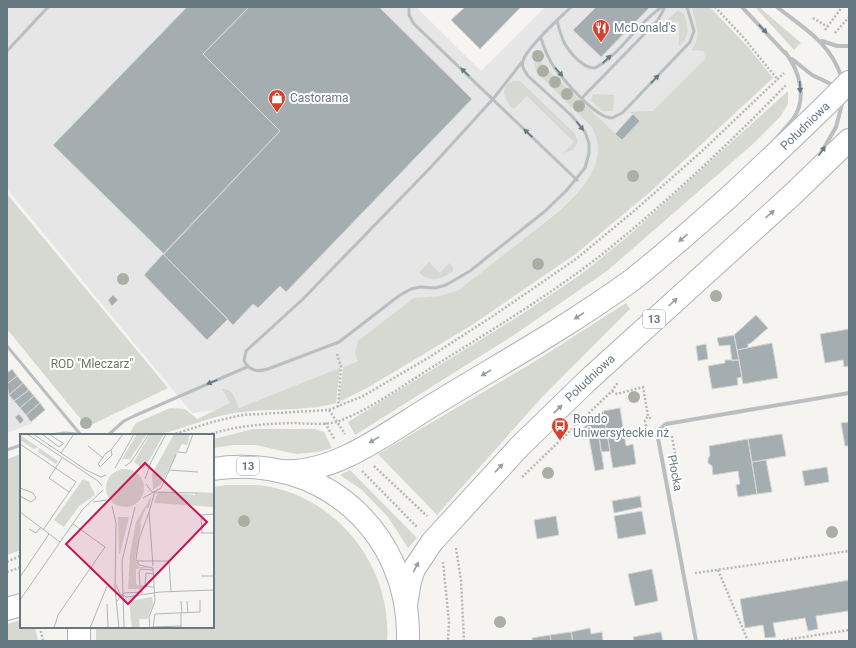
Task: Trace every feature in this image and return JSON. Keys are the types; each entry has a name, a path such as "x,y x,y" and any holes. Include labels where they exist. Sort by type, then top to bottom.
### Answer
{"main road":[{"name":"Południowa","path":"282,471 294,472 308,470 340,459 369,444 549,335 633,279 712,212 792,139 847,86"},
{"name":"Południowa","path":"406,605 410,582 414,570 423,555 432,542 488,480 587,381 792,195 849,140"},
{"name":"13","path":"214,469 255,466 282,471"},
{"path":"282,471 308,480 332,492 364,519 381,541 394,565 406,605"},
{"path":"7,610 20,605"},
{"name":"13","path":"406,605 408,641"},
{"path":"79,628 79,641"}],"street":[{"name":"Południowa","path":"742,7 784,52 798,73 800,93 794,118 768,148"},
{"name":"Południowa","path":"777,7 818,39 837,46 849,46"},
{"name":"Południowa","path":"817,158 831,137 839,119 847,86 841,77 833,58 818,39"},
{"name":"Południowa","path":"784,52 812,75 826,83 847,86"},
{"name":"Południowa","path":"792,195 804,176"},
{"name":"Południowa","path":"712,212 742,177"},
{"path":"660,429 666,424 849,393"},
{"name":"Płocka","path":"660,429 658,438 696,641"}],"lane":[{"path":"7,51 48,7"},
{"path":"408,7 409,15 414,24 577,180"},
{"path":"247,367 244,361 246,351 303,299 494,99 522,62 528,51 571,7"},
{"path":"557,21 562,40 567,49 585,66 595,68 608,58 651,14 662,7"},
{"path":"582,98 658,20 665,7"},
{"path":"541,38 554,67 582,98 603,116 612,118 622,113 693,38 694,31 687,7"},
{"path":"109,434 124,421 134,416 247,367 259,371 268,369 339,342 400,295 411,289 446,286 470,271 544,212 577,180 585,168 589,153 589,143 585,132 576,120 528,76 523,68 522,62"},
{"path":"7,346 80,434"},
{"path":"7,450 20,445"}],"path":[{"path":"715,7 743,37 778,80"},
{"path":"818,39 842,7"},
{"path":"826,43 849,17"},
{"path":"175,434 212,422 242,415 329,410 363,396 428,358 493,316 576,259 673,177 778,80 793,64"},
{"path":"212,434 238,427 262,424 337,422 361,410 482,336 544,296 604,252 745,127 798,73"},
{"path":"334,344 341,367 338,407"},
{"path":"612,391 617,394 642,387 648,416 660,429 672,436 677,466"},
{"path":"329,410 346,434"},
{"path":"325,423 335,442"},
{"path":"371,463 429,518"},
{"path":"360,469 420,529"},
{"path":"455,545 463,600 464,641"},
{"path":"693,565 694,573 849,551"},
{"path":"7,562 20,556"},
{"path":"442,560 447,597 448,641"},
{"path":"7,572 20,567"},
{"path":"718,570 748,641"},
{"path":"40,628 43,641"},
{"path":"779,641 849,630"}],"shaded area":[{"path":"7,7 416,7 481,71 545,7 704,7 726,39 589,186 435,310 374,354 253,405 192,413 7,189"},
{"path":"7,393 33,423 7,433"}],"green space":[{"path":"692,7 710,7 748,47 773,78 650,192 577,253 472,325 369,387 339,402 343,367 358,361 355,354 358,341 414,298 440,296 459,290 559,211 577,194 591,174 596,163 598,152 597,140 592,127 536,72 534,60 537,55 545,68 622,140 640,121 630,112 653,111 705,59 704,51 691,50 697,40 697,29"},
{"path":"755,7 759,7 801,43 794,50"},
{"path":"678,10 684,14 688,31 685,39 679,46 679,22 665,22"},
{"path":"520,81 575,134 578,142 573,150 563,153 574,142 527,96 514,109 510,106 505,98 504,90 509,83"},
{"path":"788,91 788,104 780,117 753,144 607,271 514,335 355,435 348,422 522,314 580,275 626,238"},
{"path":"593,94 614,95 613,111 602,111 591,100"},
{"name":"ROD \"Mleczarz\"","path":"7,194 168,388 87,427 7,329"},
{"path":"429,262 440,273 449,263 453,267 453,271 441,278 428,278 419,273"},
{"path":"626,303 630,309 544,395 437,515 378,454 534,362"},
{"path":"340,368 336,403 309,408 242,412 217,417 169,432 157,434 131,434 131,431 136,423 170,408 185,409 197,419 230,403 222,389 226,389 232,393 239,408"},
{"path":"253,429 315,429 324,432 332,448 318,452 296,454 256,445 234,445 214,448 214,439"},
{"path":"20,454 20,550 7,555 7,459"},
{"path":"350,470 417,538 408,548 388,517 362,490 340,475"},
{"path":"226,485 251,485 275,488 300,496 322,509 342,525 358,544 372,566 381,590 386,615 387,641 96,641 96,628 214,628 214,487"},
{"path":"20,620 20,628 35,628 38,641 7,641 7,624"}],"building":[{"path":"187,7 249,7 203,54 280,131 164,254 53,145"},
{"path":"249,7 379,7 472,99 286,292 280,286 258,308 253,304 233,325 163,254 280,131 203,54"},
{"path":"465,7 521,7 480,49 451,20"},
{"name":"McDonald's","path":"596,7 650,7 601,57 573,30"},
{"path":"633,114 640,121 622,140 615,134"},
{"path":"163,254 228,319 207,340 144,275"},
{"path":"113,295 118,300 112,306 108,300"},
{"path":"756,315 768,328 748,344 748,348 737,350 734,335"},
{"path":"849,329 849,366 844,367 843,360 825,363 820,334"},
{"path":"734,335 739,360 732,361 730,345 719,346 717,338"},
{"path":"772,343 778,378 743,384 737,350"},
{"path":"706,344 708,359 698,361 696,346"},
{"path":"725,360 739,360 742,377 737,378 738,385 712,389 708,366 725,363"},
{"path":"12,369 17,376 7,384 7,373"},
{"path":"17,376 23,383 9,395 7,384"},
{"path":"23,383 29,390 14,401 9,395"},
{"path":"29,390 34,396 20,408 14,401"},
{"path":"34,396 40,403 26,415 20,408"},
{"path":"40,403 45,410 31,422 26,415"},
{"path":"620,408 626,446 633,444 636,464 613,468 603,411"},
{"path":"603,411 610,451 601,452 599,436 583,439 581,430"},
{"path":"19,414 24,420 20,424 15,417"},
{"path":"849,422 849,446 845,446 841,423"},
{"path":"782,434 786,456 752,462 748,439"},
{"path":"599,436 604,469 595,471 589,438"},
{"path":"748,439 757,494 738,497 736,485 740,484 738,471 713,475 712,466 708,463 710,455 709,446"},
{"path":"766,460 772,492 757,494 752,462"},
{"path":"827,467 829,482 805,486 802,471"},
{"path":"640,496 642,507 614,513 612,501"},
{"path":"642,511 646,534 618,539 614,516"},
{"path":"556,516 559,535 537,539 534,520"},
{"path":"652,569 658,601 635,606 628,574"},
{"path":"849,580 849,617 848,611 816,616 818,629 808,631 805,618 773,623 776,637 765,638 763,625 745,628 740,599"},
{"path":"590,628 591,634 602,632 603,641 573,641 571,632"},
{"path":"571,632 573,641 551,641 550,635"},
{"path":"661,632 663,641 634,641 633,637"},
{"path":"550,635 551,641 532,641 532,638"}],"place":[{"name":"McDonald's","path":"601,43"},
{"name":"Castorama","path":"277,113"},
{"name":"Rondo Uniwersyteckie nż","path":"560,441"}]}
